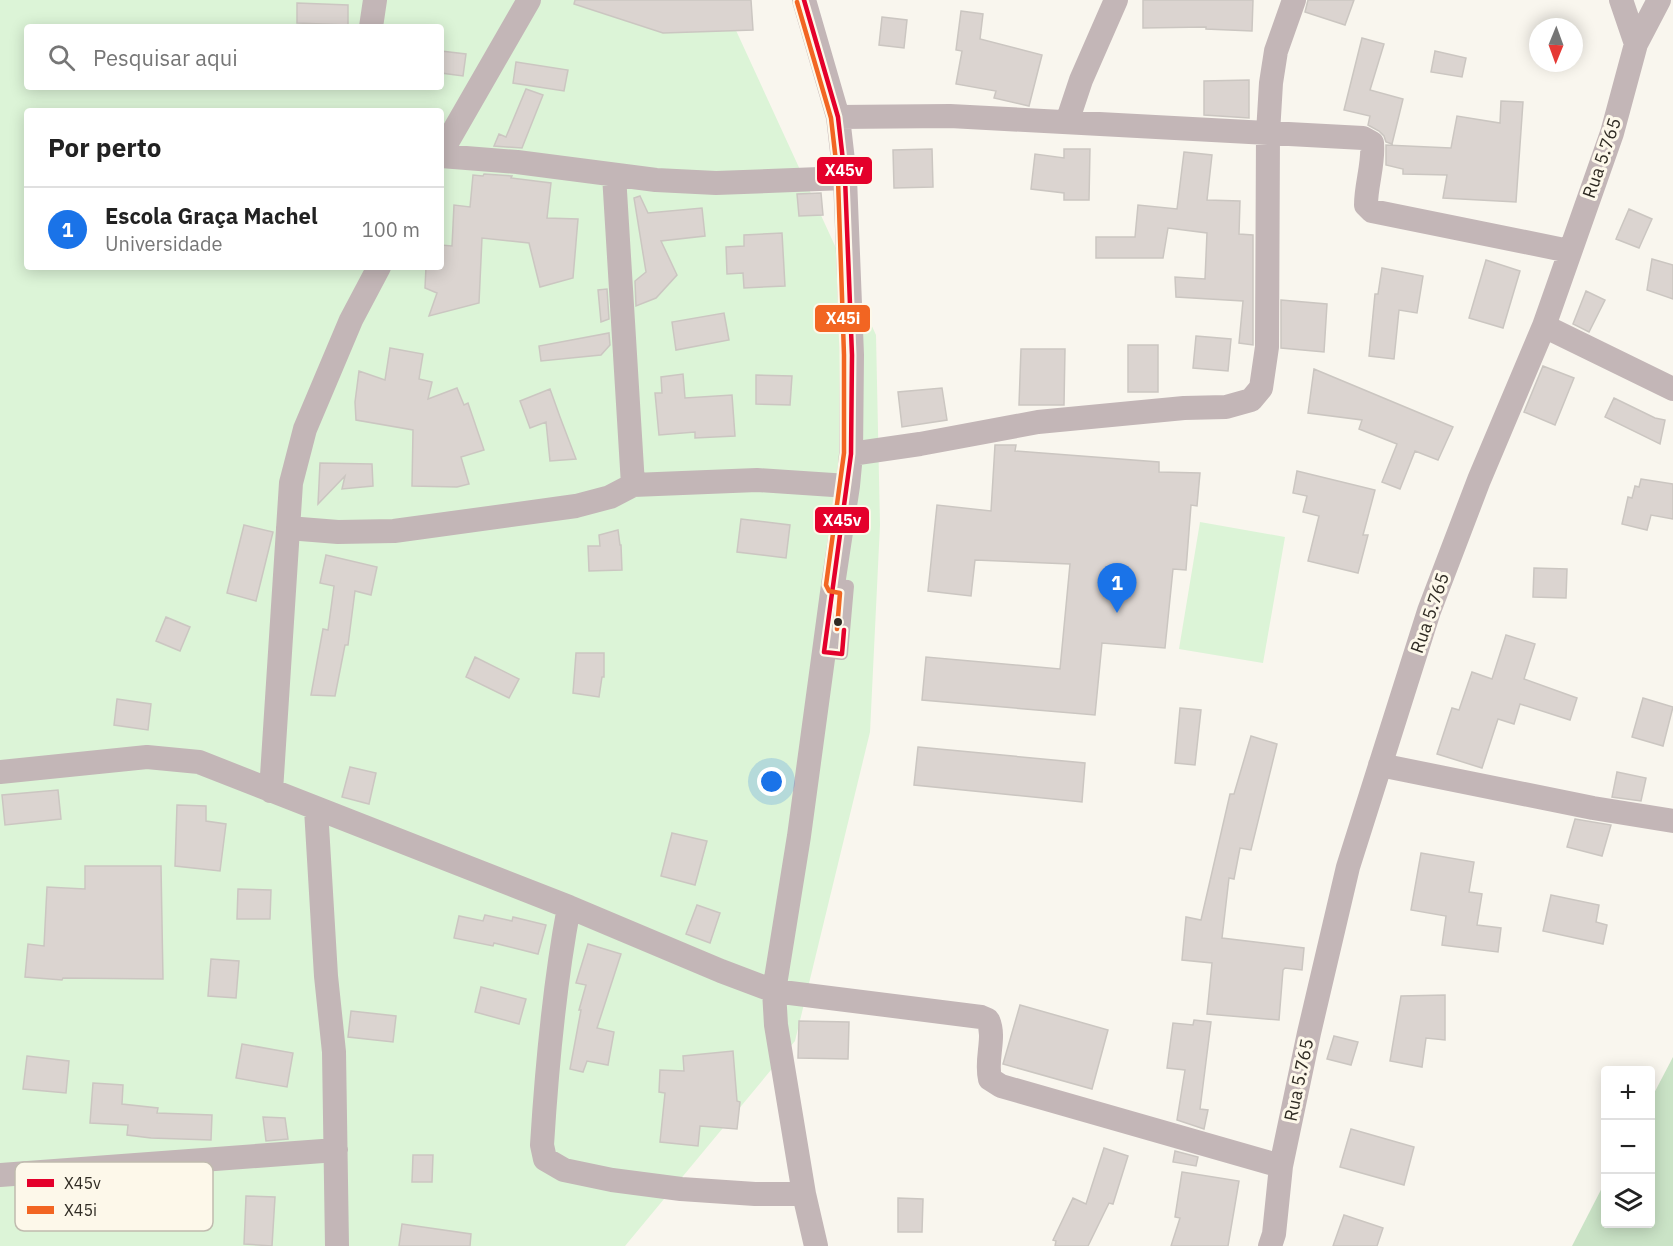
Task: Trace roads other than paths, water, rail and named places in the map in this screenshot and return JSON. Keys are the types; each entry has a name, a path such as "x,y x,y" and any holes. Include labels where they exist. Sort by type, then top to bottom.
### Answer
{"street":[{"path":"371,24 375,0"},
{"path":"444,149 529,0"},
{"path":"804,0 838,117 845,178 852,355 851,454 848,486 832,585 801,825 774,991 776,1025 804,1194 816,1246"},
{"path":"1067,122 1081,80 1116,0"},
{"path":"851,454 1038,422 1184,408 1226,407 1251,400 1261,388 1267,346 1268,133 1271,83 1276,51 1294,0"},
{"path":"1621,0 1636,44"},
{"name":"Rua 5.765","path":"1275,1242 1281,1166 1348,867 1429,611 1479,480 1544,326 1612,133 1636,44 1659,0"},
{"path":"838,117 950,116 1363,138 1372,143 1373,152 1366,205 1372,211 1569,251"},
{"path":"444,154 656,180 716,183 845,178"},
{"path":"614,175 633,485"},
{"path":"271,791 291,483 305,429 351,320 377,270"},
{"path":"1544,326 1673,389"},
{"path":"288,528 338,532 394,531 576,506 609,497 633,485 757,480 848,486"},
{"path":"0,772 147,757 200,762 569,907 774,991 981,1017 988,1020 992,1028 988,1068 990,1079 1001,1086 1281,1166"},
{"path":"1380,765 1553,800 1673,821"},
{"path":"316,809 326,976 334,1052 337,1246"},
{"path":"569,907 559,960 549,1044 542,1144 545,1159 564,1170 612,1180 681,1189 755,1194 804,1194"},
{"path":"175,1162 336,1150"},
{"path":"0,1175 15,1174"}],"place":[{"name":"Escola Graça Machel","path":"1117,613"}]}
